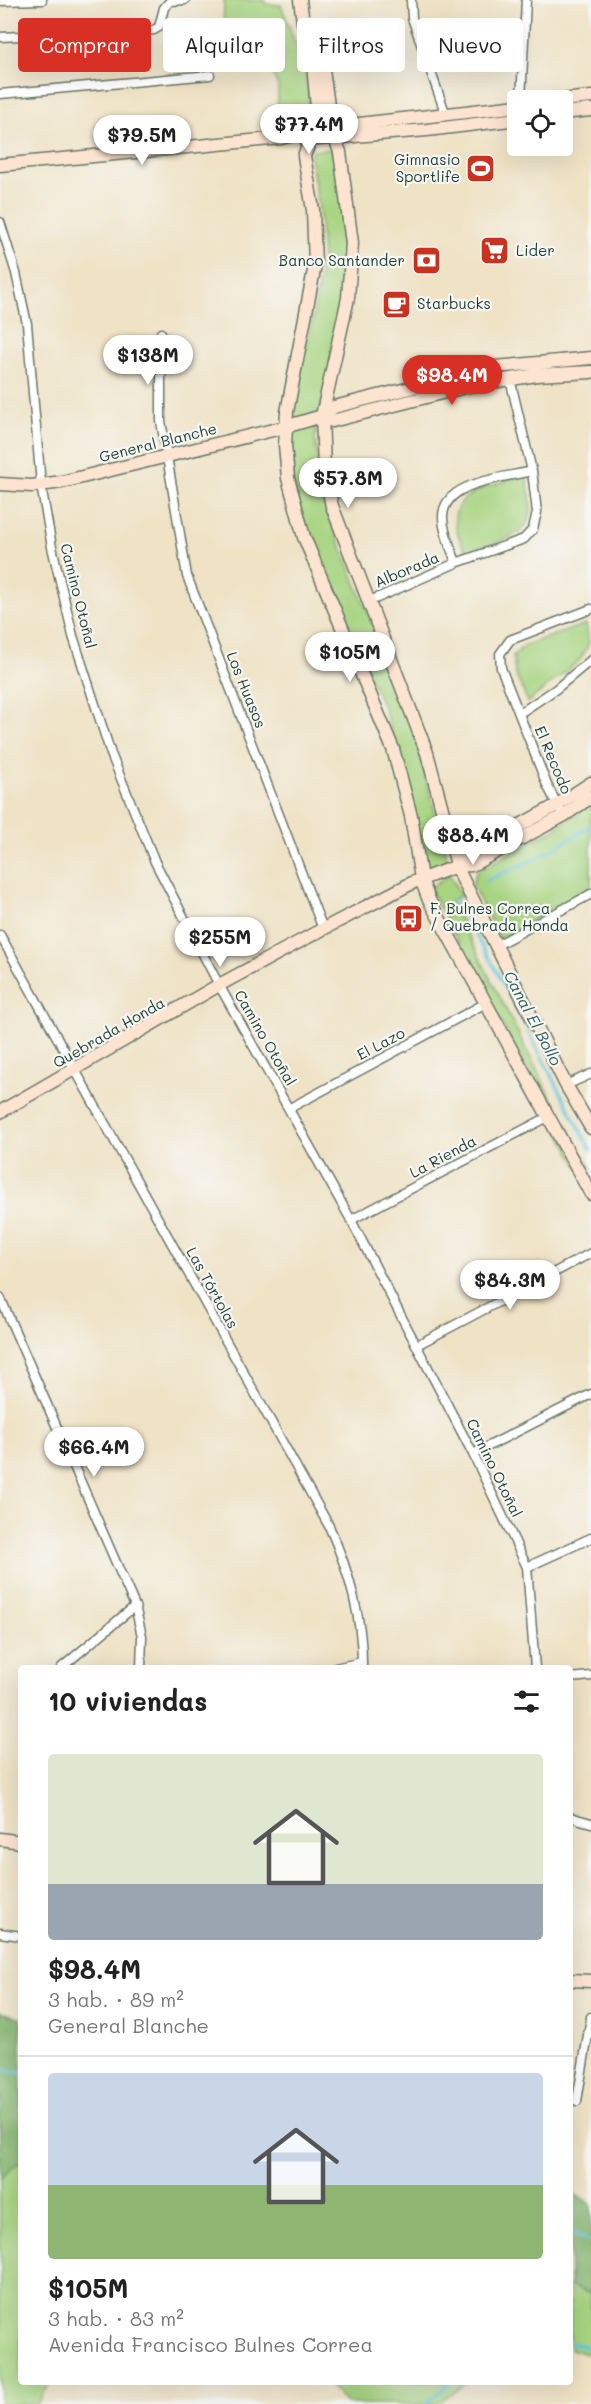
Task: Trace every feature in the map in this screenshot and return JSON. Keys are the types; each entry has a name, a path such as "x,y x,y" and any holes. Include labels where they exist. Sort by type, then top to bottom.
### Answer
{"street":[{"path":"0,1 42,0"},
{"path":"0,37 154,30 159,27 164,8 170,1 185,0"},
{"path":"300,0 302,18"},
{"path":"411,0 412,18 440,116"},
{"path":"521,90 526,0"},
{"path":"314,72 318,119 304,156 313,210 315,265 285,427 288,478 297,516 330,602 393,749 411,816 421,879 429,900 591,1194"},
{"path":"323,72 350,225 352,264 343,327 321,416 324,468 332,506 427,753 457,866 566,1085 591,1128"},
{"path":"0,94 210,75"},
{"path":"573,99 591,97"},
{"path":"334,133 507,107"},
{"path":"573,112 591,110"},
{"path":"412,132 419,124 440,116"},
{"path":"0,165 313,134 412,132 507,121"},
{"name":"Camino Otoñal","path":"0,222 18,282 27,324 41,485 73,636 108,744 155,862 219,985 290,1108 417,1345 473,1454 526,1567 535,1665"},
{"name":"Los Huasos","path":"161,333 162,421 187,576 323,929"},
{"name":"General Blanche","path":"0,484 41,485 166,456 285,427 321,416 334,407 495,367 591,358"},
{"path":"454,389 462,382 485,375 495,367"},
{"name":"General Blanche","path":"321,416 332,421 454,389 510,379 591,372"},
{"name":"Alborada","path":"368,602 456,563 524,539 529,535 536,523 537,512 532,471 510,379"},
{"path":"401,403 410,394 433,387 439,380"},
{"name":"Alborada","path":"456,563 443,518 445,506 451,496 465,487 532,471"},
{"name":"El Recodo","path":"560,811 547,785 500,664 502,648 510,640 591,611"},
{"name":"El Recodo","path":"520,713 556,689 591,660"},
{"path":"560,811 591,783"},
{"path":"560,811 591,797"},
{"name":"Quebrada Honda","path":"0,1112 219,985 323,929 421,879 457,866 469,853 560,811"},
{"path":"495,946 591,894"},
{"name":"Las Tórtolas","path":"0,935 329,1527 352,1588 359,1624 362,1665"},
{"name":"El Lazo","path":"290,1108 486,1003"},
{"path":"566,1085 591,1074"},
{"name":"La Rienda","path":"351,1220 548,1118"},
{"path":"417,1345 591,1253"},
{"path":"0,1297 135,1606 142,1636 141,1665"},
{"path":"473,1454 591,1394"},
{"path":"526,1567 591,1538"},
{"path":"66,1665 135,1606"},
{"path":"573,1678 591,1676"},
{"path":"573,1818 591,1823"},
{"path":"0,1839 18,1842"},
{"path":"0,1933 18,1936"},
{"path":"573,1980 591,1981"},
{"path":"577,2102 591,2017"},
{"path":"573,2081 580,2082"}],"green space":[{"path":"224,0 264,0 266,4 281,5 297,47 297,72 305,72 311,114 277,120 278,86 272,72 285,72 285,18 223,18"},
{"path":"329,149 334,154 340,181 347,253 345,286 315,439 324,503 413,727 448,862 424,871 403,767 383,706 333,598 300,514 290,467 291,430 299,376 313,318 322,260 319,207 310,156 313,151"},
{"path":"526,475 531,507 530,518 525,526 508,538 467,552 457,533 455,518 459,506 467,497 479,490"},
{"path":"586,624 589,643 580,660 528,702 515,673 513,656 525,645"},
{"path":"591,804 591,887 500,939 472,885 477,871 553,830"},
{"path":"449,874 461,896 451,901 547,1090 591,1168 591,1191 430,889"},
{"path":"0,2012 18,2017 18,2163 0,2178"},
{"path":"0,2084 18,2088 18,2385 49,2385 37,2404 0,2404"},
{"path":"573,2194 591,2204 591,2294 573,2287"},
{"path":"573,2264 591,2281 591,2355 573,2350"},
{"path":"330,2385 464,2385 436,2404 346,2404"}],"waterway":[{"path":"486,881 541,856 591,826"},
{"name":"Canal El Bollo","path":"454,898 492,963 591,1150"},
{"path":"0,2069 18,2072"},
{"path":"573,2234 591,2242"},
{"name":"Canal El Bollo","path":"573,2344 591,2349"},
{"name":"Canal El Bollo","path":"425,2404 447,2385"}],"place":[{"name":"Gimnasio Sportlife","path":"481,169"},
{"name":"Lider","path":"495,251"},
{"name":"Banco Santander","path":"426,261"},
{"name":"Starbucks","path":"396,304"},
{"name":"F. Bulnes Correa / Quebrada Honda","path":"409,918"}]}
